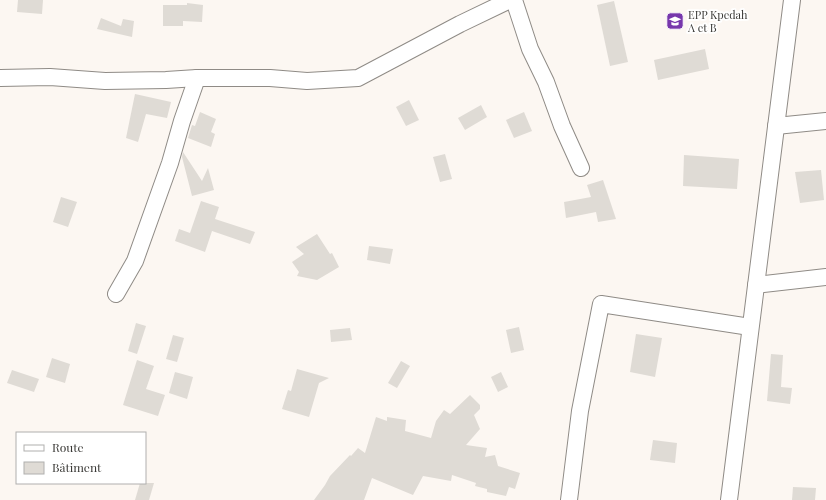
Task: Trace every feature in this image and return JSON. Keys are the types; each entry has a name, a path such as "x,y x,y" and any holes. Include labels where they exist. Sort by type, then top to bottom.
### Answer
{"street":[{"path":"0,78 50,77 105,81 197,78 270,78 307,81 358,78 460,24 510,0"},
{"path":"514,0 530,49 546,82 562,126 581,168"},
{"path":"729,500 792,0"},
{"path":"116,294 135,261 170,163 182,121 197,78"},
{"path":"776,126 826,121"},
{"path":"756,285 826,277"},
{"path":"569,500 580,411 601,304 750,327"}],"building":[{"path":"18,0 43,0 42,14 17,12"},
{"path":"614,1 628,62 610,66 597,5"},
{"path":"187,3 203,5 202,22 183,21 183,26 163,26 163,5 187,5"},
{"path":"101,18 121,26 123,19 134,21 132,37 97,29"},
{"path":"705,49 709,69 658,80 654,60"},
{"path":"135,94 171,102 167,118 146,114 138,142 126,138"},
{"path":"409,100 419,120 406,126 396,107"},
{"path":"481,105 487,117 465,130 458,118"},
{"path":"200,112 216,119 211,132 215,134 211,147 188,138 192,125 195,126"},
{"path":"524,112 532,131 514,138 506,120"},
{"path":"183,152 202,181 208,168 214,190 192,196 182,157"},
{"path":"445,154 452,179 440,182 433,157"},
{"path":"684,155 739,159 737,189 683,186"},
{"path":"821,170 824,200 800,203 795,172"},
{"path":"603,180 616,219 598,222 596,212 566,218 564,202 591,197 587,185"},
{"path":"61,197 77,202 68,227 53,222"},
{"path":"201,201 219,207 215,219 255,232 250,244 212,231 205,252 175,241 179,229 190,233"},
{"path":"317,234 330,254 332,253 339,267 317,280 297,276 299,272 292,262 304,254 296,247"},
{"path":"369,246 393,249 390,264 367,260"},
{"path":"136,323 146,326 137,354 128,351"},
{"path":"519,327 524,350 511,353 506,330"},
{"path":"350,328 352,340 331,342 330,330"},
{"path":"636,334 662,338 655,377 630,372"},
{"path":"173,335 184,338 177,362 166,359"},
{"path":"771,354 783,355 781,387 792,388 790,404 767,401"},
{"path":"52,358 70,364 65,383 46,377"},
{"path":"137,360 154,366 146,389 165,395 158,416 123,405"},
{"path":"401,361 410,366 397,388 388,383"},
{"path":"297,369 329,378 319,383 309,417 282,409 288,390 291,391"},
{"path":"12,370 39,379 34,392 7,383"},
{"path":"175,372 193,377 187,399 169,393"},
{"path":"501,372 508,387 498,392 491,377"},
{"path":"470,395 480,405 480,409 474,415 480,429 466,445 487,448 485,457 495,455 498,466 520,473 515,489 509,487 506,496 487,492 487,489 475,486 476,483 452,475 451,481 423,476 413,495 372,478 364,500 314,500 330,476 350,455 351,456 358,448 365,453 376,417 387,421 387,417 406,420 405,431 431,438 436,421 444,410 450,414"},
{"path":"653,440 677,443 675,463 650,460"},
{"path":"154,483 149,500 135,500 140,484"},
{"path":"793,487 816,488 815,500 792,500"}],"place":[{"name":"EPP Kpedah A et B","path":"675,21"}]}
